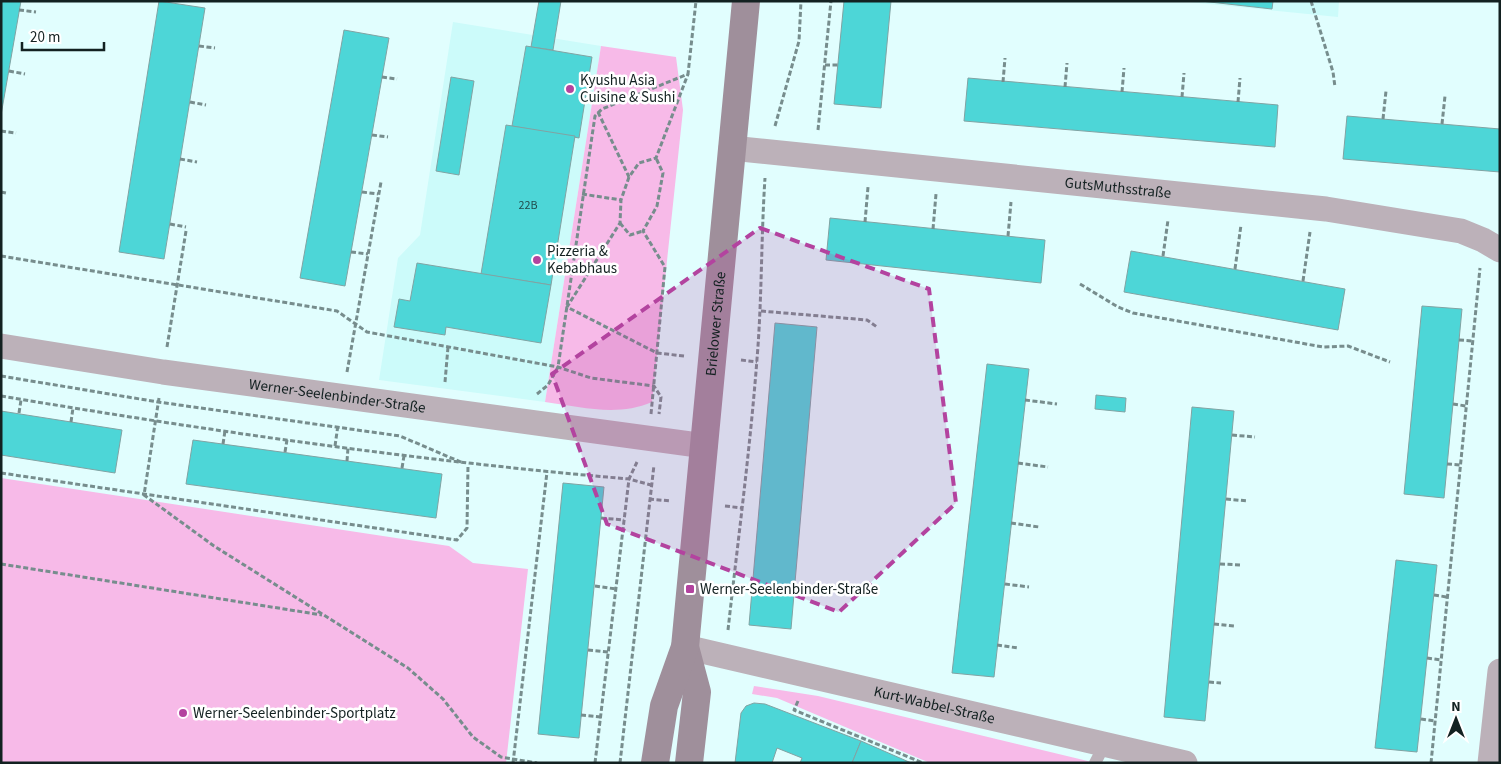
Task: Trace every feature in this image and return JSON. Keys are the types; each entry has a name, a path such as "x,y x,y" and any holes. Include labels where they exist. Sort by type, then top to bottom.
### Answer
{"main road":[{"name":"Brielower Straße","path":"655,763 664,706 685,647 746,1"},
{"name":"Brielower Straße","path":"685,647 697,692 689,763"}],"street":[{"name":"GutsMuthsstraße","path":"731,148 1313,207 1460,231 1492,245"},
{"name":"Werner-Seelenbinder-Straße","path":"1,346 163,372 704,446"},
{"name":"Kurt-Wabbel-Straße","path":"685,647 809,676 1100,753 1185,763"},
{"path":"1490,763 1500,671"}],"path":[{"path":"620,223 630,235 643,231 657,206 663,173 656,158 688,74 696,1"},
{"path":"816,156 831,1"},
{"path":"1311,1 1333,72 1335,87"},
{"path":"19,10 36,12"},
{"path":"199,46 216,48"},
{"path":"1003,82 1005,58"},
{"path":"1065,87 1067,63"},
{"path":"825,64 838,66"},
{"path":"1122,92 1124,68"},
{"path":"9,72 25,74"},
{"path":"1182,97 1184,73"},
{"path":"537,394 548,385 558,367 595,116 597,112 688,74"},
{"path":"382,78 397,79"},
{"path":"1238,102 1240,78"},
{"path":"1383,119 1386,91"},
{"path":"1442,124 1445,96"},
{"path":"190,102 206,105"},
{"path":"597,112 629,177"},
{"path":"1,131 16,133"},
{"path":"372,135 388,137"},
{"path":"567,307 620,223 622,200 629,177 639,163 656,158"},
{"path":"180,159 197,162"},
{"path":"865,222 871,161"},
{"path":"933,229 939,168"},
{"path":"335,446 381,182"},
{"path":"362,192 379,194"},
{"path":"1163,256 1172,192"},
{"path":"582,194 622,200"},
{"path":"1235,269 1244,200"},
{"path":"1303,281 1313,207"},
{"path":"144,495 186,229 170,224"},
{"path":"643,231 665,267 657,353"},
{"path":"1431,763 1473,341 1492,245"},
{"path":"351,252 368,254"},
{"path":"1,256 337,311 368,332 558,367 591,378 654,386 661,397 620,763"},
{"path":"1080,284 1118,307 1133,313 1324,347 1348,346 1390,362"},
{"path":"567,307 657,353 757,362"},
{"path":"725,657 761,311 867,320 877,326"},
{"path":"1459,340 1473,341"},
{"path":"445,382 448,347"},
{"path":"1,376 158,402 400,436 468,465"},
{"path":"1,396 155,422 468,465 629,480 651,485"},
{"path":"19,413 21,400"},
{"path":"1026,400 1057,404"},
{"path":"1453,404 1466,406"},
{"path":"71,422 73,408"},
{"path":"223,444 225,431"},
{"path":"1232,435 1254,436"},
{"path":"285,452 287,440"},
{"path":"347,460 348,448"},
{"path":"402,468 404,456"},
{"path":"1018,463 1048,467"},
{"path":"1447,464 1460,465"},
{"path":"1,473 457,540 467,528 468,465"},
{"path":"514,761 547,472"},
{"path":"595,763 629,480"},
{"path":"144,495 214,546 408,668 443,700 473,737 501,757 514,761 537,763"},
{"path":"1226,499 1248,501"},
{"path":"601,518 624,520"},
{"path":"1011,523 1039,527"},
{"path":"1,564 324,615"},
{"path":"1220,564 1241,566"},
{"path":"1004,584 1029,587"},
{"path":"595,586 616,588"},
{"path":"1434,595 1447,597"},
{"path":"1214,624 1234,626"},
{"path":"998,645 1018,648"},
{"path":"588,650 608,652"},
{"path":"1428,658 1441,660"},
{"path":"809,676 794,710 923,763"},
{"path":"1209,682 1221,683"},
{"path":"581,715 600,718"},
{"path":"1421,719 1435,721"}],"highlighted area":[{"path":"760,228 929,289 956,503 839,612 607,524 552,374"}],"shaded area":[{"path":"1179,1 1339,1 1338,17"},
{"path":"453,22 601,46 545,402 379,380 398,258 420,235"},
{"path":"601,46 676,57 683,110 652,402 639,407 613,410 599,410 545,402"},
{"path":"1,478 449,546 473,563 528,569 506,763 1,763"},
{"path":"754,686 818,696 1096,763 930,763 777,698 752,694"}],"building":[{"path":"1,1 21,1 1,115"},
{"path":"159,1 205,8 164,259 119,252"},
{"path":"539,1 561,1 553,50 531,47"},
{"path":"844,1 891,1 881,108 834,104"},
{"path":"1201,1 1273,1 1272,9"},
{"path":"344,30 389,38 345,286 300,278"},
{"path":"526,46 592,57 579,138 512,126"},
{"path":"451,77 474,81 459,175 436,171"},
{"path":"968,78 1278,105 1275,147 964,121"},
{"path":"1347,116 1500,129 1500,172 1343,159"},
{"path":"506,125 575,136 551,285 481,274"},
{"path":"830,218 1045,240 1041,283 826,260"},
{"path":"1131,251 1345,289 1338,330 1124,292"},
{"path":"417,263 551,285 541,343 446,327 445,335 394,327 399,299 410,301"},
{"path":"1422,306 1462,309 1444,498 1404,494"},
{"path":"775,323 817,327 791,629 749,625"},
{"path":"987,364 1029,369 994,677 952,673"},
{"path":"1096,395 1126,398 1125,412 1095,409"},
{"path":"1192,407 1234,411 1205,721 1164,717"},
{"path":"1,411 122,430 115,473 1,455"},
{"path":"193,440 442,474 436,518 186,484"},
{"path":"563,483 604,487 579,738 538,734"},
{"path":"1396,560 1437,565 1417,752 1375,748"},
{"path":"754,703 765,704 861,741 852,763 800,763 802,758 777,748 772,763 735,763 741,713 746,706"},
{"path":"861,741 909,762 912,763 852,763"}],"place":[{"name":"Kyushu Asia Cuisine & Sushi","path":"570,89"},
{"name":"Pizzeria & Kebabhaus","path":"537,260"},
{"name":"Werner-Seelenbinder-Straße","path":"690,589"},
{"name":"Werner-Seelenbinder-Sportplatz","path":"183,713"}]}
